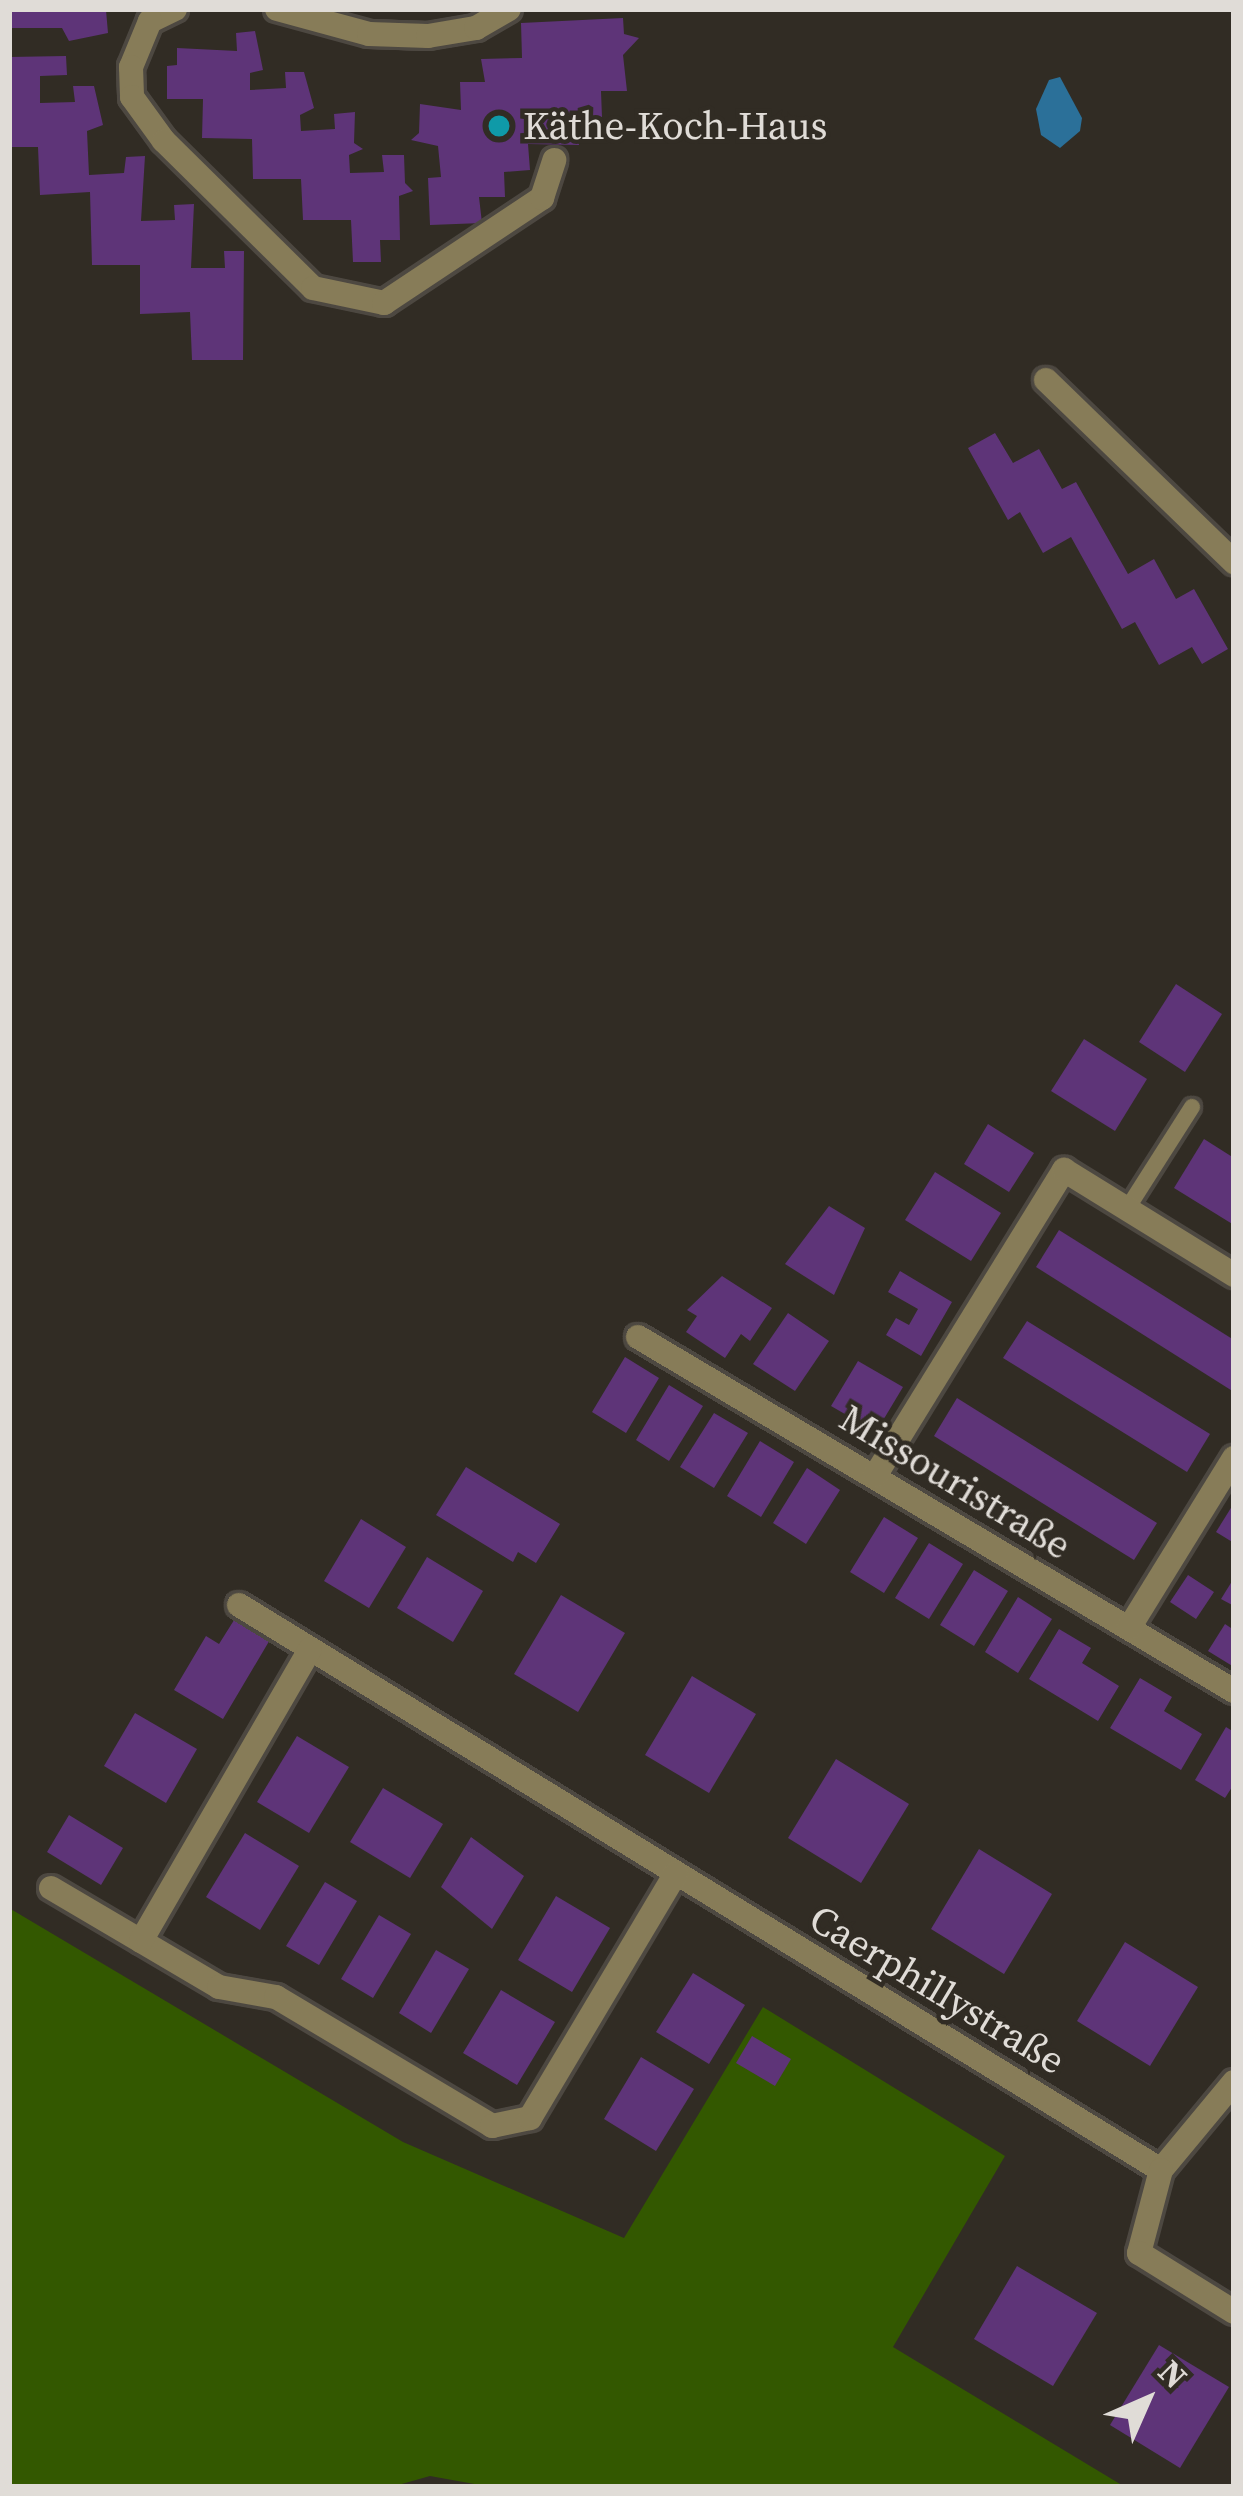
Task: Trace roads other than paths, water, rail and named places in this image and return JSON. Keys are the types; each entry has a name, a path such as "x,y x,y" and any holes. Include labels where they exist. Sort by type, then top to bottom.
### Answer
{"street":[{"path":"176,9 150,21 131,67 132,97 164,141 313,288 385,303 542,198 554,160"},
{"path":"277,9 369,34 428,36 476,28 508,9"},
{"path":"1046,380 1234,562"},
{"path":"875,1476 1064,1170 1234,1275"},
{"name":"Missouristraße","path":"638,1336 1234,1691"},
{"path":"1129,1628 1234,1458"},
{"name":"Caerphillystraße","path":"239,1605 1161,2170"},
{"path":"141,1941 310,1649"},
{"path":"51,1888 219,1988 276,1997 492,2126 530,2117 676,1873"},
{"path":"1234,2082 1161,2170 1139,2253 1234,2312"}],"lane":[{"path":"1127,1209 1192,1107"}],"water":[{"path":"1060,77 1082,118 1080,131 1060,148 1041,135 1036,109 1049,80"}],"place":[{"name":"Käthe-Koch-Haus","path":"499,126"}]}
